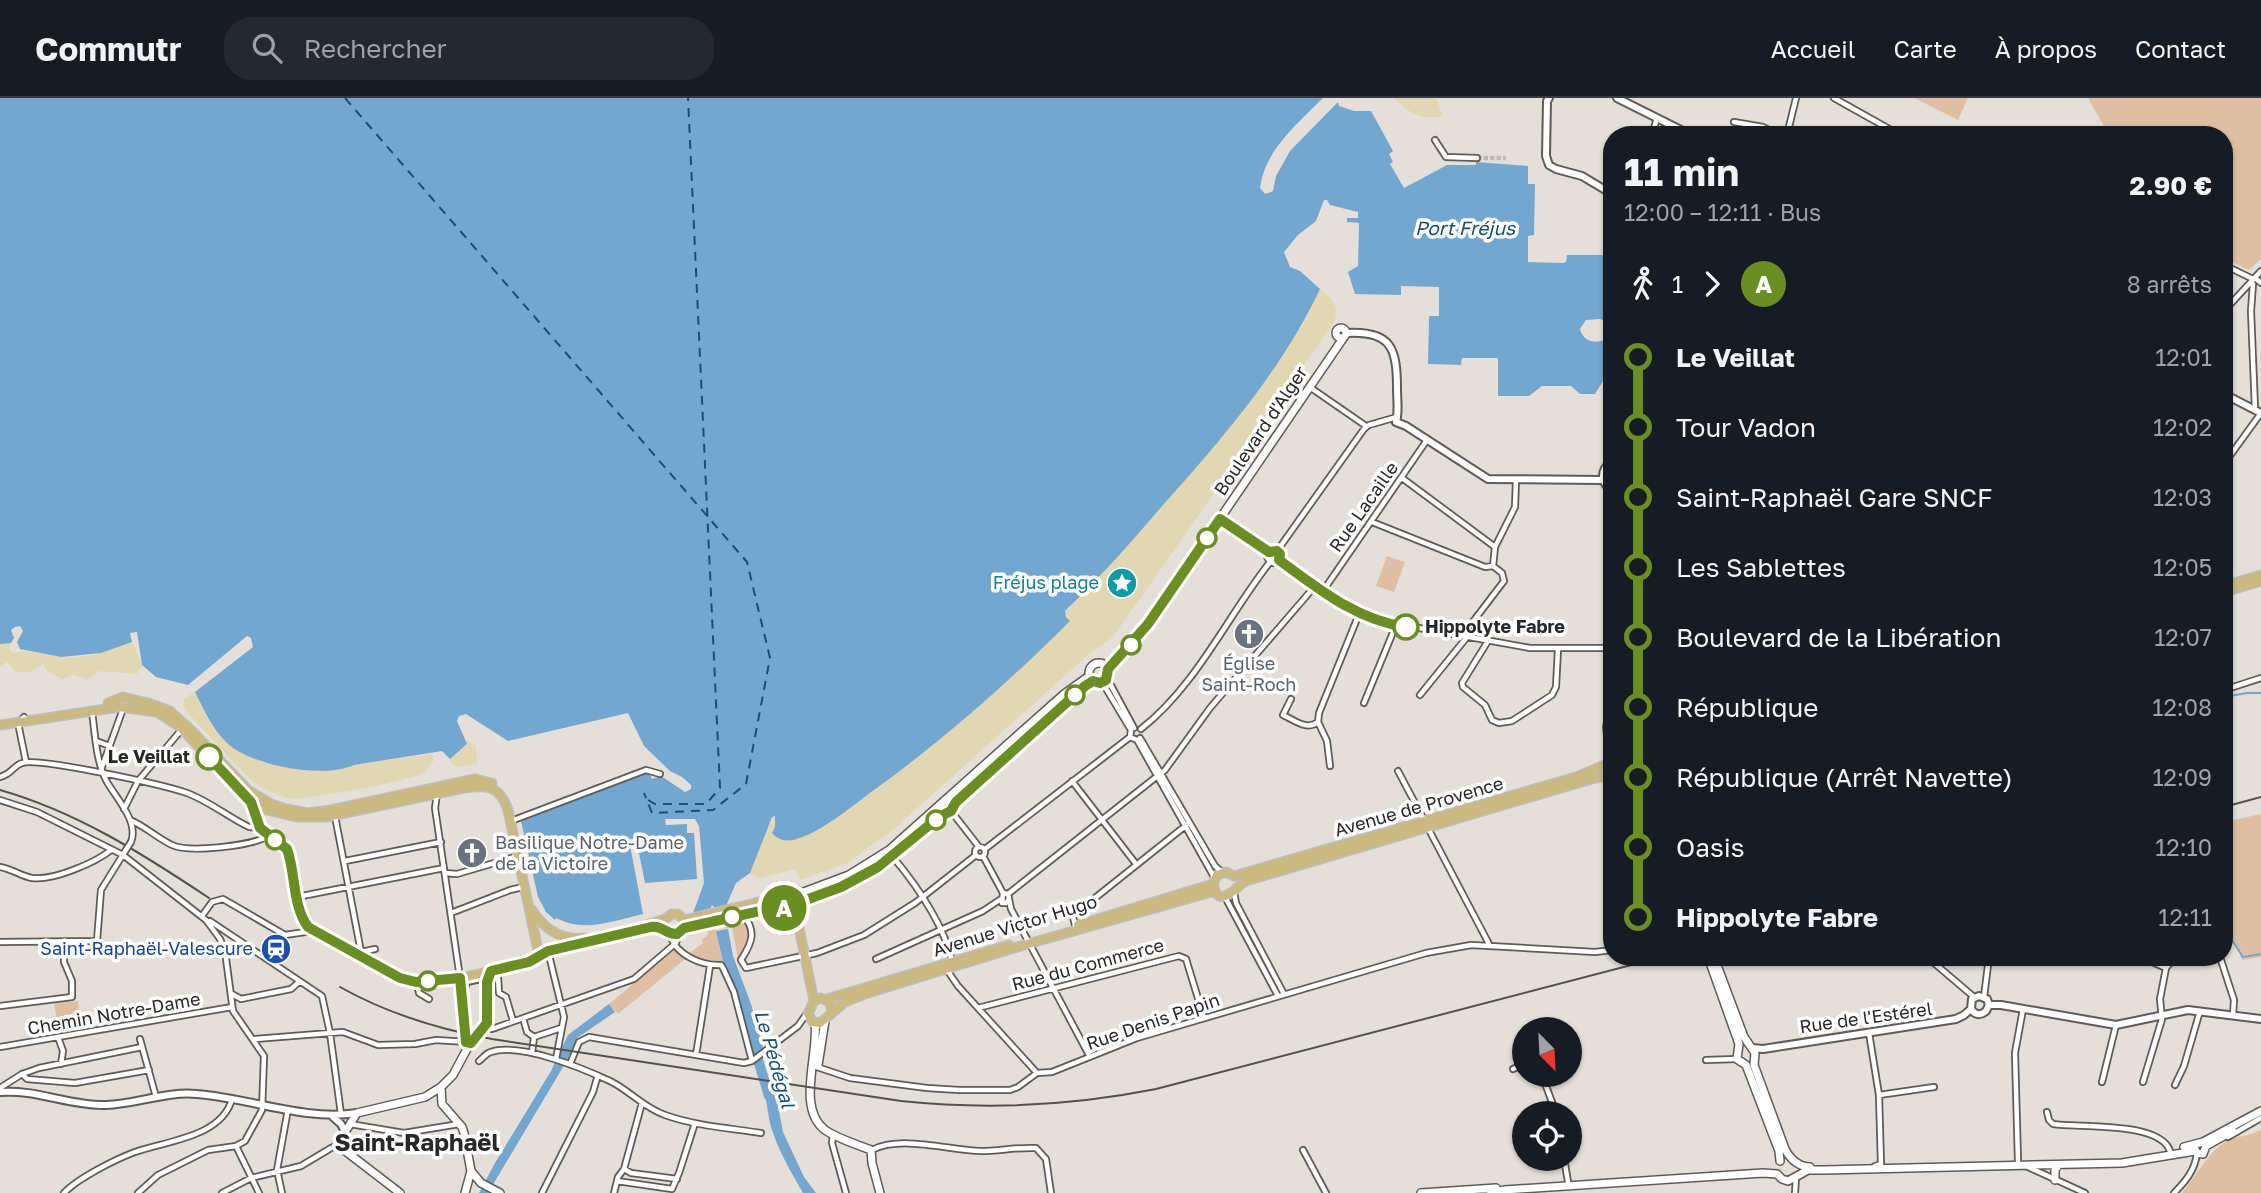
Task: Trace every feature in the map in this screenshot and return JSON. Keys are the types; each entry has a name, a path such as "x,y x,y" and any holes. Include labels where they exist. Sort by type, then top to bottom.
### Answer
{"main road":[{"name":"Boulevard d'Alger","path":"1108,669 1148,624 1311,388 1342,338"},
{"path":"2233,583 2261,575"},
{"path":"2233,589 2261,581"},
{"path":"801,900 867,864 899,842 1063,694 1091,678 1105,680 1108,669 1102,663 1097,663 1090,668 1091,678"},
{"path":"728,914 742,915 801,900 853,882 893,857 950,810 1091,678"},
{"path":"0,723 123,705"},
{"path":"21,720 123,705 160,707 242,784 262,800 286,810 317,813 475,779 493,783 504,793 511,809 511,821"},
{"path":"184,727 252,805 260,828 287,849 302,917 313,930 400,978 414,981 494,974 529,962 548,951 651,927 678,926"},
{"name":"Avenue de Provence","path":"1225,896 1246,881 1603,766"},
{"name":"Avenue de Provence","path":"1234,876 1603,777"},
{"path":"252,805 306,818 335,815 464,788 490,787 505,800 539,955"},
{"path":"944,801 952,801 950,810"},
{"path":"944,801 942,810 950,810"},
{"path":"260,828 267,810"},
{"path":"1225,896 1216,881 1234,876 1235,890"},
{"name":"Avenue Victor Hugo","path":"832,1012 851,999 1216,881"},
{"name":"Avenue Victor Hugo","path":"821,999 1029,942 1216,881"},
{"path":"784,904 788,889 795,889 801,900 798,923 813,984 821,999 831,1005 832,1012 825,1021 815,1067 811,1110 823,1128 871,1150 880,1193"},
{"path":"528,905 551,931 562,936 586,938 678,926 784,904"},
{"path":"784,904 798,923"},
{"path":"1711,966 1739,1048 1737,1059 1751,1055"},
{"path":"1717,966 1790,1158 1798,1172"},
{"path":"400,1193 346,1153 343,1143 345,1132 356,1113 425,1097 441,1087 458,1068 468,1045 486,1027 487,982 494,974"},
{"path":"460,978 468,1045"},
{"path":"815,1067 816,1038 814,1023 808,1011 821,999"},
{"path":"814,1023 825,1021"},
{"path":"1739,1048 1751,1055 1779,1151 1778,1167 1786,1181 1798,1172 1812,1167 2137,1162 2201,1147 2261,1115"},
{"path":"441,1087 442,1104"},
{"path":"425,1097 442,1104 460,1124 464,1133 471,1171 467,1193"},
{"path":"1798,1172 2123,1160 2201,1147"},
{"path":"1421,1193 1770,1170 1790,1158"},
{"path":"2055,1180 2058,1165"},
{"path":"1491,1193 1778,1167"},
{"path":"471,1171 481,1183 496,1191"},
{"path":"467,1193 475,1184 481,1183"}],"street":[{"path":"1549,98 1546,156 1549,165 1582,176 1603,189"},
{"path":"1617,98 1673,126"},
{"path":"1789,126 1796,98"},
{"path":"1834,98 1883,126"},
{"path":"1655,126 1657,118"},
{"path":"1734,122 1757,126"},
{"path":"1435,140 1446,157 1477,158"},
{"path":"2233,270 2261,283"},
{"path":"2233,301 2261,271"},
{"path":"2233,452 2259,411 2253,280"},
{"path":"1342,338 1374,334 1390,345 1397,365 1397,420"},
{"path":"1311,388 1366,426"},
{"path":"2233,398 2259,411"},
{"path":"1220,519 1269,552 1277,551 1366,426 1386,421 1397,420 1485,477 1516,480 1603,480"},
{"name":"Rue Lacaille","path":"1322,591 1427,440"},
{"path":"1402,478 1495,547"},
{"path":"1493,566 1495,547 1514,507 1516,480"},
{"path":"1372,522 1485,567 1493,566 1502,573 1504,581 1466,637 1420,695"},
{"path":"1277,551 1280,554 1279,560"},
{"path":"1269,552 1267,557 1270,562"},
{"path":"1270,562 1276,563 1279,560"},
{"path":"1279,560 1359,614 1396,625 1530,648 1603,648"},
{"path":"1216,881 1215,866 1139,739 1141,730 1182,688 1270,562"},
{"path":"876,959 983,911 1005,898 1160,775 1210,708 1315,586"},
{"path":"1330,766 1327,741 1318,722 1319,713 1359,614"},
{"path":"1466,637 1474,622"},
{"path":"1364,703 1396,625"},
{"path":"1488,641 1462,685 1485,705 1492,720 1499,723 1512,721 1552,695 1556,687 1558,649"},
{"path":"2233,687 2261,678"},
{"path":"976,855 975,850 982,848 1130,737 1132,729 1105,680"},
{"path":"1291,699 1283,715 1311,727 1318,722"},
{"path":"102,768 123,705"},
{"path":"0,942 97,941 100,890 131,842 133,832 130,820 104,774 92,710"},
{"path":"21,720 26,762"},
{"path":"124,809 138,781 184,727"},
{"path":"1132,729 1141,730"},
{"path":"1130,737 1139,739"},
{"path":"96,741 110,746"},
{"path":"0,777 10,774 17,766 26,762 60,764 188,793 249,827 260,828"},
{"path":"511,821 646,770 660,774"},
{"path":"1398,771 1489,945"},
{"path":"1072,780 1136,864"},
{"path":"438,794 435,808 460,978"},
{"path":"0,800 37,812 123,854 204,918 322,996 330,1032 341,1114"},
{"path":"950,810 982,848 983,856 1090,1057"},
{"path":"335,815 360,954 375,949"},
{"path":"130,820 184,849 258,841 267,836"},
{"path":"1075,926 1075,914 1188,824"},
{"path":"1188,824 1216,881"},
{"path":"133,832 143,828"},
{"path":"345,861 441,842"},
{"path":"0,867 15,870 28,877 46,878 70,871 111,850"},
{"path":"742,915 752,933 751,943 741,960 746,968 806,956 838,947 864,935 923,896 976,855 983,856"},
{"path":"297,897 444,870 457,874 518,856"},
{"path":"893,857 923,896 952,961"},
{"path":"450,913 524,887"},
{"path":"1235,890 1236,903 1284,994"},
{"path":"1225,896 1278,996"},
{"path":"204,918 212,902 223,899 285,935 313,930"},
{"path":"293,934 299,929 302,917"},
{"path":"138,1193 158,1175 208,1150 236,1146 249,1136 260,1115 264,1060 261,1049 235,1015 223,945 204,918"},
{"path":"678,926 672,940 693,960 710,966 721,965 734,992 753,1061"},
{"path":"223,945 233,937"},
{"path":"0,1006 72,997 72,981 64,962 64,942"},
{"path":"486,1027 492,1029 634,979 676,943"},
{"name":"Rue Denis Papin","path":"815,1067 850,1078 927,1088 1010,1090 1037,1073 1052,1073 1137,1038 1426,953 1456,946 1489,945 1603,951"},
{"path":"548,951 564,1017 556,1059"},
{"name":"Rue du Commerce","path":"978,1009 1183,956 1204,1018"},
{"path":"696,1055 710,966"},
{"path":"1938,966 1974,997 1984,997"},
{"path":"1988,966 1984,997 1989,1005"},
{"path":"2143,1082 2162,1019 2160,999 2166,968 2161,966"},
{"path":"2223,966 2234,1000 2233,1015"},
{"path":"947,970 953,981 1037,1073"},
{"path":"494,974 499,993 506,997 513,1021"},
{"path":"462,991 467,981 481,978 487,982"},
{"path":"414,981 419,993 429,999"},
{"path":"232,1007 240,999 290,989 299,982"},
{"path":"231,993 240,999"},
{"path":"1974,997 1970,1002 1975,1013 1986,1011 1989,1005"},
{"path":"1989,1005 2116,1025 2200,1010 2261,1019"},
{"name":"Chemin Notre-Dame","path":"0,1047 232,1007"},
{"name":"Rue de l'Estérel","path":"1751,1055 1763,1049 1956,1019 1971,1009"},
{"path":"2023,1009 2015,1053 2021,1163 2085,1193"},
{"path":"2175,1084 2184,1066 2200,1010"},
{"path":"569,1062 576,1046 582,1039 589,1037 744,1063 753,1061 798,1026 808,1011"},
{"path":"523,1018 527,1032 534,1037"},
{"path":"798,1026 814,1023"},
{"path":"2102,1082 2116,1025"},
{"path":"534,1037 561,1028"},
{"path":"254,1039 330,1032 348,1033 378,1045 415,1044 436,1040 468,1045"},
{"path":"1860,1169 1881,1164 1879,1095 1869,1033"},
{"path":"58,1037 63,1051 61,1064"},
{"path":"532,1053 534,1037"},
{"path":"140,1039 156,1098"},
{"path":"261,1049 263,1039"},
{"path":"0,1090 22,1074 38,1068 142,1048"},
{"path":"479,1061 492,1051 532,1053 569,1062 609,1081 663,1114 695,1123 761,1133"},
{"path":"1706,1060 1737,1059"},
{"path":"22,1074 27,1079 75,1083 149,1070"},
{"path":"542,1193 593,1092 597,1077"},
{"path":"1879,1095 1934,1087"},
{"path":"0,1090 106,1105 197,1094 330,1115 356,1113"},
{"path":"64,1193 81,1179 126,1156 207,1128 227,1113 232,1099"},
{"path":"614,1193 624,1169 642,1103"},
{"path":"282,1193 277,1172 288,1108"},
{"path":"2047,1112 2053,1124 2130,1129 2163,1142 2171,1152"},
{"path":"330,1115 341,1124 345,1132"},
{"path":"349,1123 404,1133 460,1124"},
{"path":"617,1181 671,1189 677,1179 695,1123"},
{"path":"834,1135 832,1143 846,1193"},
{"path":"222,1193 251,1178 301,1166 333,1146 343,1143"},
{"path":"871,1150 881,1145 903,1143 982,1151 1036,1148 1043,1154 1051,1193"},
{"path":"236,1146 259,1193"},
{"path":"2174,1193 2191,1174 2201,1147"},
{"path":"1303,1150 1326,1193"},
{"path":"624,1169 631,1173 677,1179"},
{"path":"1566,1171 1567,1182"},
{"path":"1794,1193 1798,1172"},
{"path":"1786,1181 1794,1193"}],"shaded area":[{"path":"1914,98 1968,98 1958,120"},
{"path":"2088,98 2261,98 2261,259 2249,270 2233,262 2233,126 2104,126"},
{"path":"1387,556 1405,562 1394,592 1376,586"},
{"path":"2261,814 2261,957 2242,960 2233,939 2233,820"},
{"path":"740,918 747,925 749,936 748,946 738,959 732,927 724,929 722,921"},
{"path":"714,929 723,963 705,962 689,953 703,943 702,939 707,936 708,930"},
{"path":"676,949 685,959 618,1014 609,1004"},
{"path":"78,1001 81,1030 59,1034 54,1003"},
{"path":"2261,1129 2261,1193 2182,1193 2219,1146"}],"sand":[{"path":"1394,98 1436,98 1443,116 1428,117 1416,114"},
{"name":"Fréjus plage","path":"1320,289 1334,302 1335,321 1113,637 1089,654 895,828 847,863 800,880 795,869 759,878 750,873 771,817 776,816 775,827 785,841 808,835 829,823 947,734 1069,621 1065,612 1093,585 1303,325"},
{"path":"132,642 142,665 137,674 100,671 88,679 73,675 62,679 47,671 43,664 23,673 14,671 8,662 0,666 0,644 11,643 9,650 13,653 30,652 70,658 97,654"},
{"path":"195,692 207,717 345,769 354,765 432,754 434,760 423,773 399,781 314,796 283,797 249,778 183,708 184,699"},
{"path":"466,740 476,746 477,764 457,767 450,759 467,745"}],"water":[{"name":"Port Fréjus","path":"0,98 1323,98 1275,150 1263,174 1260,188 1265,194 1273,191 1276,176 1290,151 1338,102 1339,106 1354,111 1371,111 1393,151 1389,154 1393,162 1390,164 1404,188 1447,165 1476,165 1476,162 1528,166 1528,184 1535,184 1534,235 1528,236 1528,262 1563,263 1566,262 1567,255 1603,255 1603,320 1586,320 1580,329 1585,338 1593,342 1603,341 1603,381 1595,394 1580,394 1571,386 1542,386 1529,396 1498,396 1498,358 1462,358 1461,365 1428,364 1429,316 1439,316 1439,287 1401,286 1401,295 1355,294 1348,272 1358,266 1359,223 1347,222 1347,218 1358,218 1358,212 1330,205 1324,200 1316,221 1298,235 1284,252 1290,267 1300,271 1320,289 1288,348 1249,403 1207,455 1115,560 1065,611 1070,621 948,733 826,825 797,839 783,840 772,833 775,816 772,817 750,873 736,883 726,906 715,908 712,905 710,910 693,913 704,883 699,826 695,819 665,819 666,825 687,824 687,833 694,833 697,879 645,883 636,838 622,841 623,846 630,845 643,914 599,924 577,925 556,918 555,920 546,912 538,897 521,821 649,772 652,779 661,776 685,792 691,789 691,785 670,771 644,746 628,713 508,741 466,714 459,716 457,721 467,744 450,759 442,751 325,771 288,768 252,758 226,742 195,692 253,647 251,638 247,636 188,685 156,677 142,665 137,632 130,633 132,642 101,653 61,657 20,649 17,642 23,631 20,626 11,630 14,638 11,643 0,644"},
{"path":"728,929 733,956 751,1004 763,1048 753,1056 716,931"},
{"path":"609,1004 615,1012 577,1038 566,1062 488,1193 479,1193 551,1071 568,1035"},
{"path":"762,1083 769,1084 777,1101 783,1132 804,1177 816,1193 803,1193 781,1152 771,1127"}],"waterway":[{"path":"2233,695 2261,693"},
{"path":"2233,942 2243,957 2261,954"},
{"name":"Le Pédégal","path":"754,1047 769,1096"}],"ferry route":[{"path":"345,98 747,562 770,658 746,784 713,810 652,813 644,793"},
{"path":"648,800 655,804 706,804 720,788 688,98"}],"tunnel":[{"path":"1477,158 1506,158"}],"railway":[{"path":"0,790 83,822 134,850 209,898"},
{"path":"2233,805 2261,797"},
{"path":"340,987 413,1019 492,1039 901,1101 997,1106 1061,1103 1156,1089 1628,966"}],"bus line":[{"name":"A","path":"209,757 251,802 260,828 287,849 298,905 308,927 400,978 416,982 460,978 466,1042 471,1043 486,1027 487,982 491,971 529,962 548,951 651,927 664,928 670,934 677,934 684,928 783,906 787,910 794,910 799,908 803,901 867,875 939,817 951,811 956,802 1085,686 1093,681 1100,683 1106,680 1108,669 1148,624 1220,519 1269,552 1277,551 1280,554 1279,560 1340,603 1367,617 1406,627"}],"place":[{"name":"Fréjus plage","path":"1122,583"},
{"name":"Hippolyte Fabre","path":"1406,627"},
{"name":"Église Saint-Roch","path":"1249,634"},
{"name":"Le Veillat","path":"209,757"},
{"name":"Basilique Notre-Dame de la Victoire","path":"472,853"},
{"name":"Saint-Raphaël-Valescure","path":"276,949"}],"district":[{"name":"Saint-Raphaël","path":"417,1143"}]}
